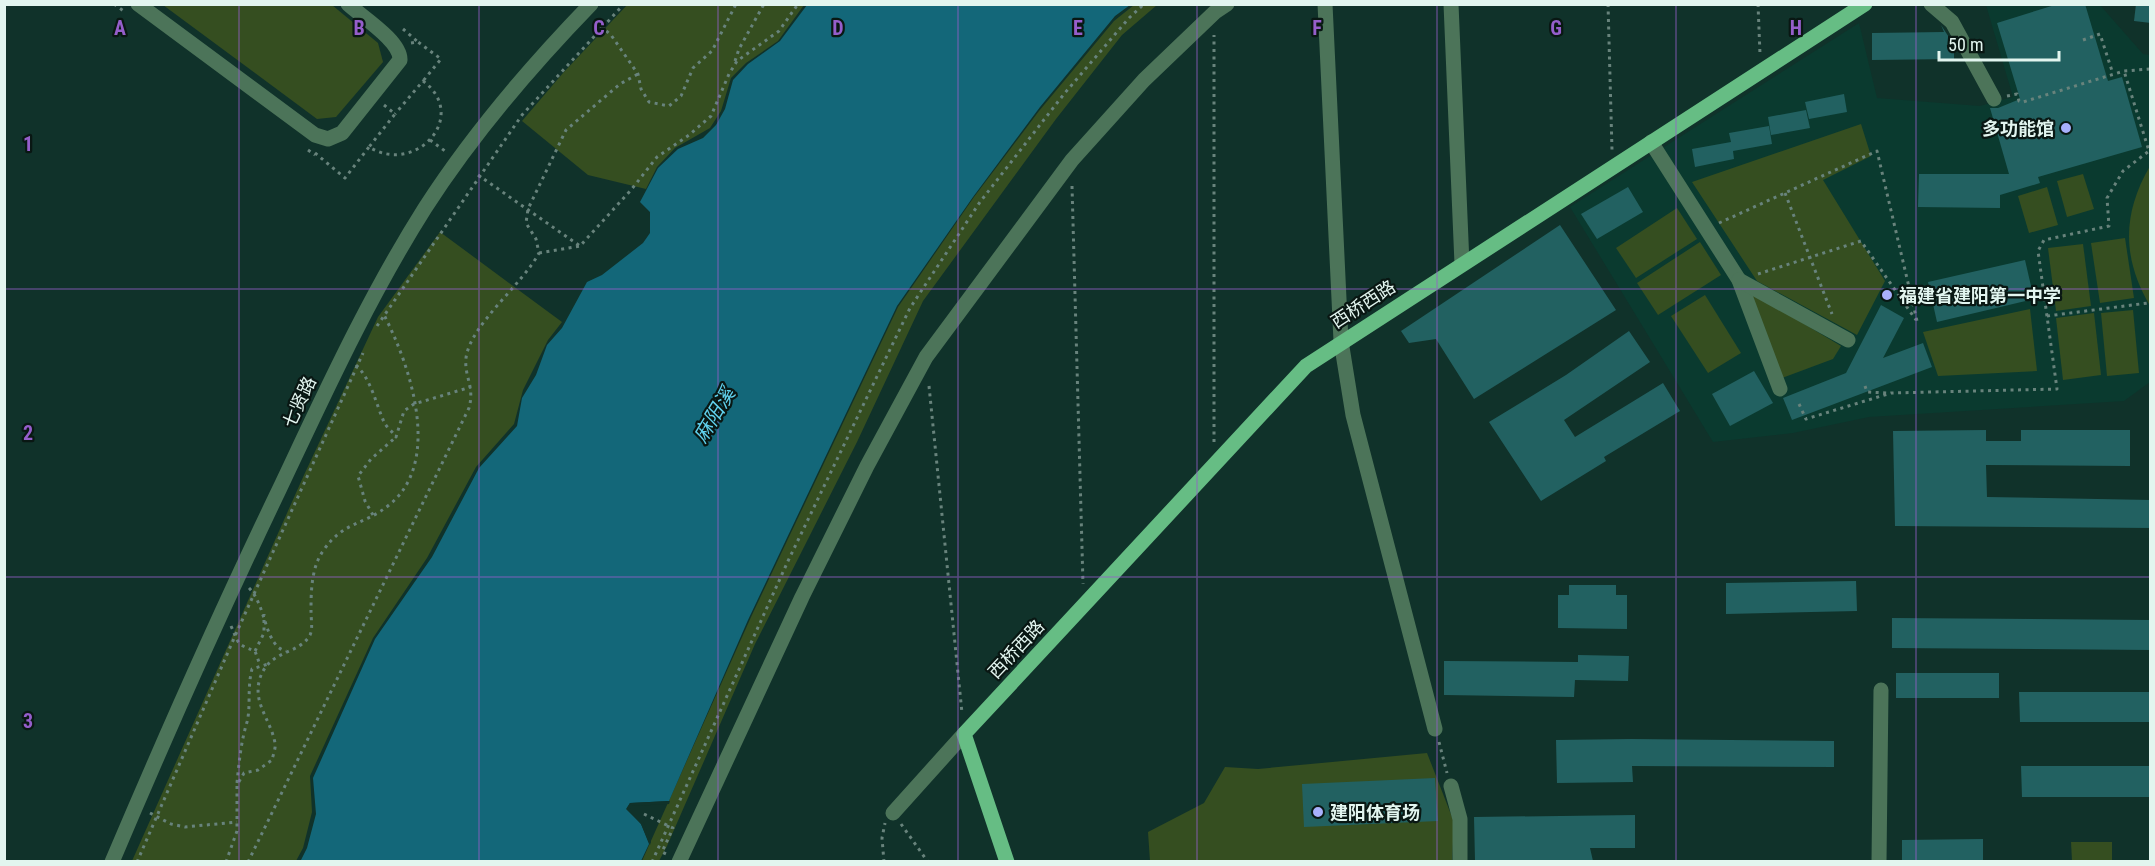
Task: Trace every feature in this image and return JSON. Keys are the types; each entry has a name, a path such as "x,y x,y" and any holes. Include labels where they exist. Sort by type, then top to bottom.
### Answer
{"main road":[{"name":"西桥西路","path":"964,734 1306,366 1341,341 1865,4"},
{"path":"964,734 1007,861"}],"street":[{"path":"138,4 315,135 336,138 373,96 400,60 399,51 394,43 348,4"},
{"path":"1325,4 1341,341 1353,415 1435,729"},
{"path":"1451,4 1462,264"},
{"path":"1931,4 1952,22"},
{"path":"1948,4 1952,22 1994,99"},
{"name":"七贤路","path":"112,860 238,576 343,355 378,290 426,208 458,160 509,95 588,8"},
{"path":"679,861 802,597 867,466 926,357 1072,160 1143,80 1221,8"},
{"path":"1651,142 1739,280 1780,389"},
{"path":"1739,280 1844,338"},
{"path":"1879,861 1881,690"},
{"path":"893,813 964,734"},
{"path":"1451,786 1460,819 1460,861"}],"path":[{"path":"374,331 522,115 624,4"},
{"path":"588,8 602,28 611,35 638,74 641,89 649,102 669,106 681,96 693,69 712,51 736,4"},
{"path":"539,253 580,246 631,190 657,157 711,117 734,66 739,49 764,4"},
{"path":"734,66 779,31 798,4"},
{"path":"652,861 784,569 910,308 980,202 1064,94 1129,18 1144,4"},
{"path":"1608,4 1613,167"},
{"path":"1758,4 1760,72"},
{"path":"1214,465 1221,8"},
{"path":"2083,40 2100,34 2113,74"},
{"path":"315,135 315,155 345,178 441,58 418,42 394,43"},
{"path":"2023,102 2124,71 2151,69"},
{"path":"1865,386 1868,392 1891,393 2057,388 2038,252 2044,240 2109,226 2107,198 2123,171 2148,151 2124,71"},
{"path":"248,861 464,418 473,393 466,358 482,322 520,282 539,253 536,239 526,223 528,209 566,130 620,84 638,74"},
{"path":"369,147 379,153 399,155 412,152 430,140 440,126 441,108 435,94 423,81"},
{"path":"373,96 395,114"},
{"path":"430,140 447,152"},
{"path":"1707,229 1877,151 1917,321 1861,242 1739,280"},
{"path":"1072,160 1084,604"},
{"path":"480,176 580,246"},
{"path":"1785,193 1844,338"},
{"path":"237,785 244,773 258,770 272,760 276,745 260,709 258,690 260,678 268,664 278,655 305,642 312,632 311,590 321,552 339,531 389,506 405,490 412,475 418,446 411,381 401,347 384,314 378,290"},
{"path":"2048,316 2148,303"},
{"path":"137,861 254,593 366,348"},
{"path":"343,355 358,366 381,409 384,423 396,437"},
{"path":"926,357 964,734"},
{"path":"373,515 365,501 358,476 371,459 396,437 404,411 414,404 471,387"},
{"path":"1799,404 1806,419 1891,393"},
{"path":"238,576 254,593 264,612 272,641 280,650 286,651"},
{"path":"260,665 255,651 264,633 264,612"},
{"path":"241,647 255,651"},
{"path":"225,861 237,831 237,785 242,733 247,721 247,688 252,669 268,664"},
{"path":"1435,729 1451,786"},
{"path":"136,807 185,827 237,822"},
{"path":"884,861 885,823 893,813 928,861"},
{"path":"644,814 674,828 662,852"}],"shaded area":[{"path":"628,4 804,5 778,41 746,63 731,78 721,111 710,128 675,148 657,167 646,189 588,175 522,121 563,73"},
{"path":"163,5 332,5 378,43 383,62 336,117 317,119"},
{"path":"1134,5 1157,5 1122,35 1056,119 923,301 857,442 755,644 667,846 659,861 642,861 751,617 898,307 974,197 1039,111 1114,21"},
{"name":"福建省建阳第一中学","path":"1986,5 2100,5 2143,54 2150,55 2150,382 2124,401 1869,417 1793,433 1713,442 1570,207 1859,23 1877,98 1980,106 2013,97"},
{"path":"1861,124 1871,156 1823,180 1885,281 1857,335 1757,281 1692,182"},
{"path":"2150,166 2150,306 2134,271 2129,236 2134,201"},
{"path":"2083,174 2094,209 2067,217 2057,181"},
{"path":"2047,187 2058,225 2029,233 2018,196"},
{"path":"1677,208 1697,239 1636,278 1616,248"},
{"path":"440,232 562,322 548,340 523,390 514,424 476,467 427,558 373,638 310,776 312,812 303,848 296,861 132,861 304,475 378,317"},
{"path":"2125,238 2134,298 2100,303 2091,243"},
{"path":"1700,242 1721,275 1658,315 1637,283"},
{"path":"2083,244 2091,306 2056,311 2048,248"},
{"path":"1749,291 1841,346 1833,359 1782,378"},
{"path":"1705,295 1741,353 1708,373 1671,316"},
{"path":"2030,309 2037,371 1938,376 1923,332"},
{"path":"2133,310 2139,373 2107,376 2101,313"},
{"path":"2094,313 2101,375 2063,380 2056,318"},
{"name":"建阳体育场","path":"1427,753 1454,822 1452,862 1150,861 1148,832 1204,803 1225,767 1258,769"},
{"path":"2071,842 2112,842 2112,861 2072,861"}],"water":[{"name":"麻阳溪","path":"807,5 1130,5 1115,16 1040,107 973,197 897,306 748,620 669,801 630,803 627,808 641,824 649,844 641,861 300,862 307,848 316,814 313,778 375,639 432,557 479,468 517,426 522,398 536,375 547,345 562,328 587,282 602,275 643,243 650,233 650,212 640,202 658,168 678,149 703,138 716,125 725,109 733,80 748,64 780,41"}],"pier":[{"path":"670,801 669,804 630,808 644,823 650,845 641,824 626,809 630,803"}],"building":[{"path":"2058,4 2085,4 2108,81 2122,77 2142,147 2038,177 2040,183 2000,195 2000,208 1918,207 1919,174 2009,174 1990,108 1998,108 2020,99 1997,23"},
{"path":"2136,4 2151,4 2151,23 2134,21"},
{"path":"1941,25 1954,45 1954,59 1872,60 1872,33 1944,32"},
{"path":"1844,94 1847,112 1809,119 1805,102"},
{"path":"1806,110 1810,128 1771,135 1768,117"},
{"path":"1769,126 1772,144 1733,151 1734,159 1695,167 1692,149 1731,142 1729,133"},
{"path":"1628,187 1643,212 1597,239 1581,214"},
{"path":"1560,225 1616,310 1474,399 1436,339 1409,343 1401,331"},
{"path":"2025,260 2034,299 1937,322 1928,282"},
{"path":"1881,305 1904,318 1883,358 1923,343 1932,367 1792,420 1783,398 1846,373"},
{"path":"1629,331 1650,362 1564,420 1575,437 1663,383 1680,411 1604,457 1606,461 1541,501 1489,422 1566,375"},
{"path":"1754,371 1773,403 1730,426 1712,394"},
{"path":"1986,430 1986,441 2021,441 2021,430 2130,430 2130,466 1986,465 1987,497 2151,500 2151,528 1895,526 1893,431"},
{"path":"1856,581 1857,611 1726,614 1726,583"},
{"path":"1569,585 1616,585 1616,595 1627,595 1627,629 1558,628 1558,595 1569,595"},
{"path":"1892,618 2151,620 2151,650 1892,648"},
{"path":"1578,655 1629,656 1628,681 1575,680 1574,697 1444,695 1444,661 1578,662"},
{"path":"1896,673 1999,673 1999,698 1896,698"},
{"path":"2019,692 2151,692 2151,722 2020,722"},
{"path":"1556,740 1834,741 1834,767 1632,766 1633,782 1557,783"},
{"path":"2021,766 2151,766 2151,797 2022,797"},
{"path":"1435,778 1438,821 1304,827 1302,784"},
{"path":"1635,815 1635,848 1590,848 1593,861 1475,861 1474,817"},
{"path":"1983,839 1983,861 1902,861 1902,840"}],"place":[{"name":"多功能馆","path":"2066,128"},
{"name":"福建省建阳第一中学","path":"1887,295"},
{"name":"建阳体育场","path":"1318,812"}]}
